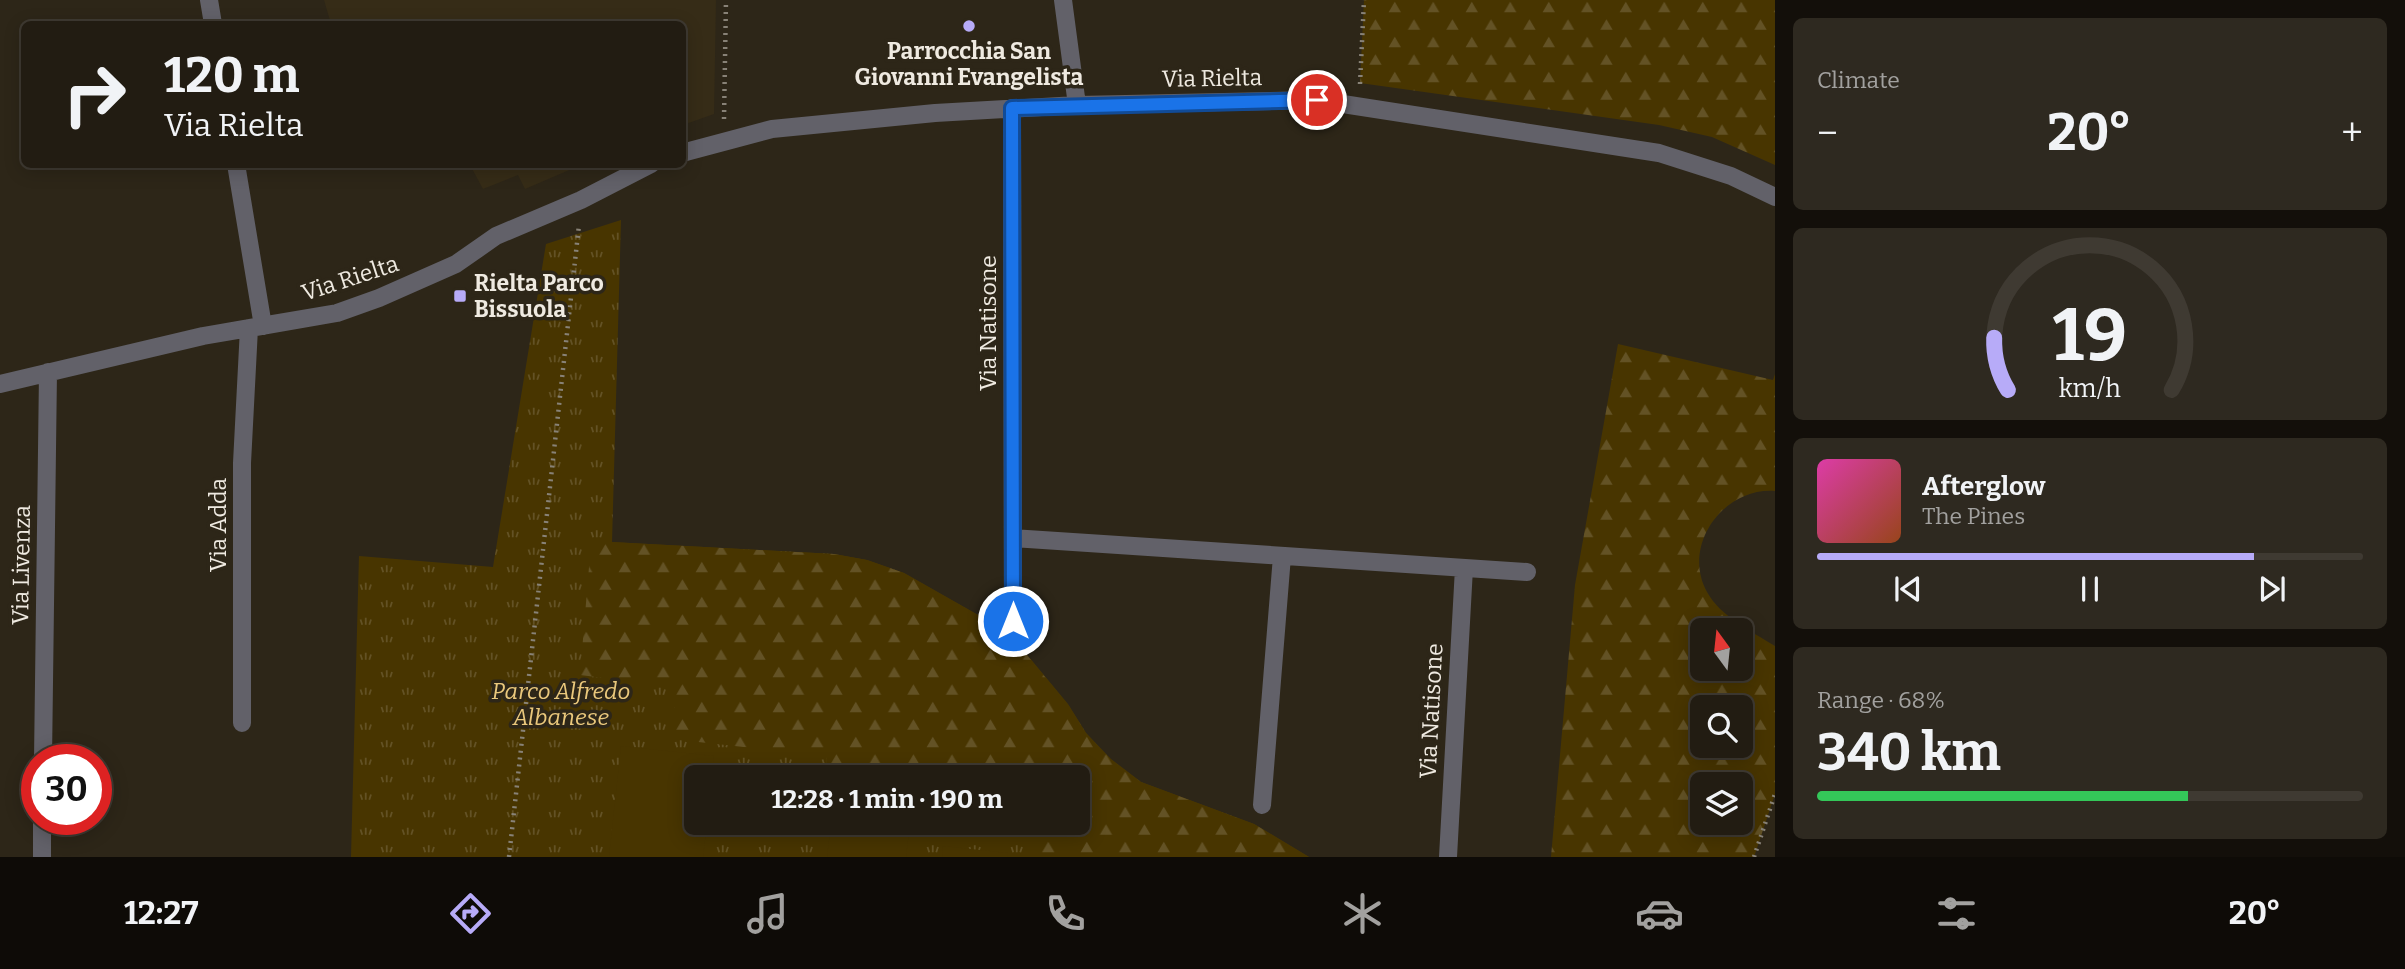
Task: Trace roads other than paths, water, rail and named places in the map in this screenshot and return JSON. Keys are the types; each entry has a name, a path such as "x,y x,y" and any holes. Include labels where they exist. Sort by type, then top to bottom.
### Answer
{"street":[{"path":"209,0 212,21"},
{"path":"1063,0 1077,105"},
{"name":"Via Rielta","path":"686,152 772,130 935,113 1077,105 1317,100 1659,153 1731,176 1775,197"},
{"name":"Via Natisone","path":"1012,108 1013,621"},
{"name":"Via Adda","path":"236,168 256,327 242,463 242,723"},
{"name":"Via Rielta","path":"0,384 203,336 337,313 379,298 456,264 496,236 581,200 643,168"},
{"name":"Via Livenza","path":"43,744 48,372"},
{"path":"1013,538 1527,572"},
{"path":"1262,805 1282,556"},
{"name":"Via Natisone","path":"1448,857 1464,568"},
{"path":"42,835 42,857"}],"place":[{"name":"Parrocchia San Giovanni Evangelista","path":"969,26"},
{"name":"Rielta Parco Bissuola","path":"460,296"}],"park label":[{"name":"Parco Alfredo Albanese","path":"561,704"}]}
